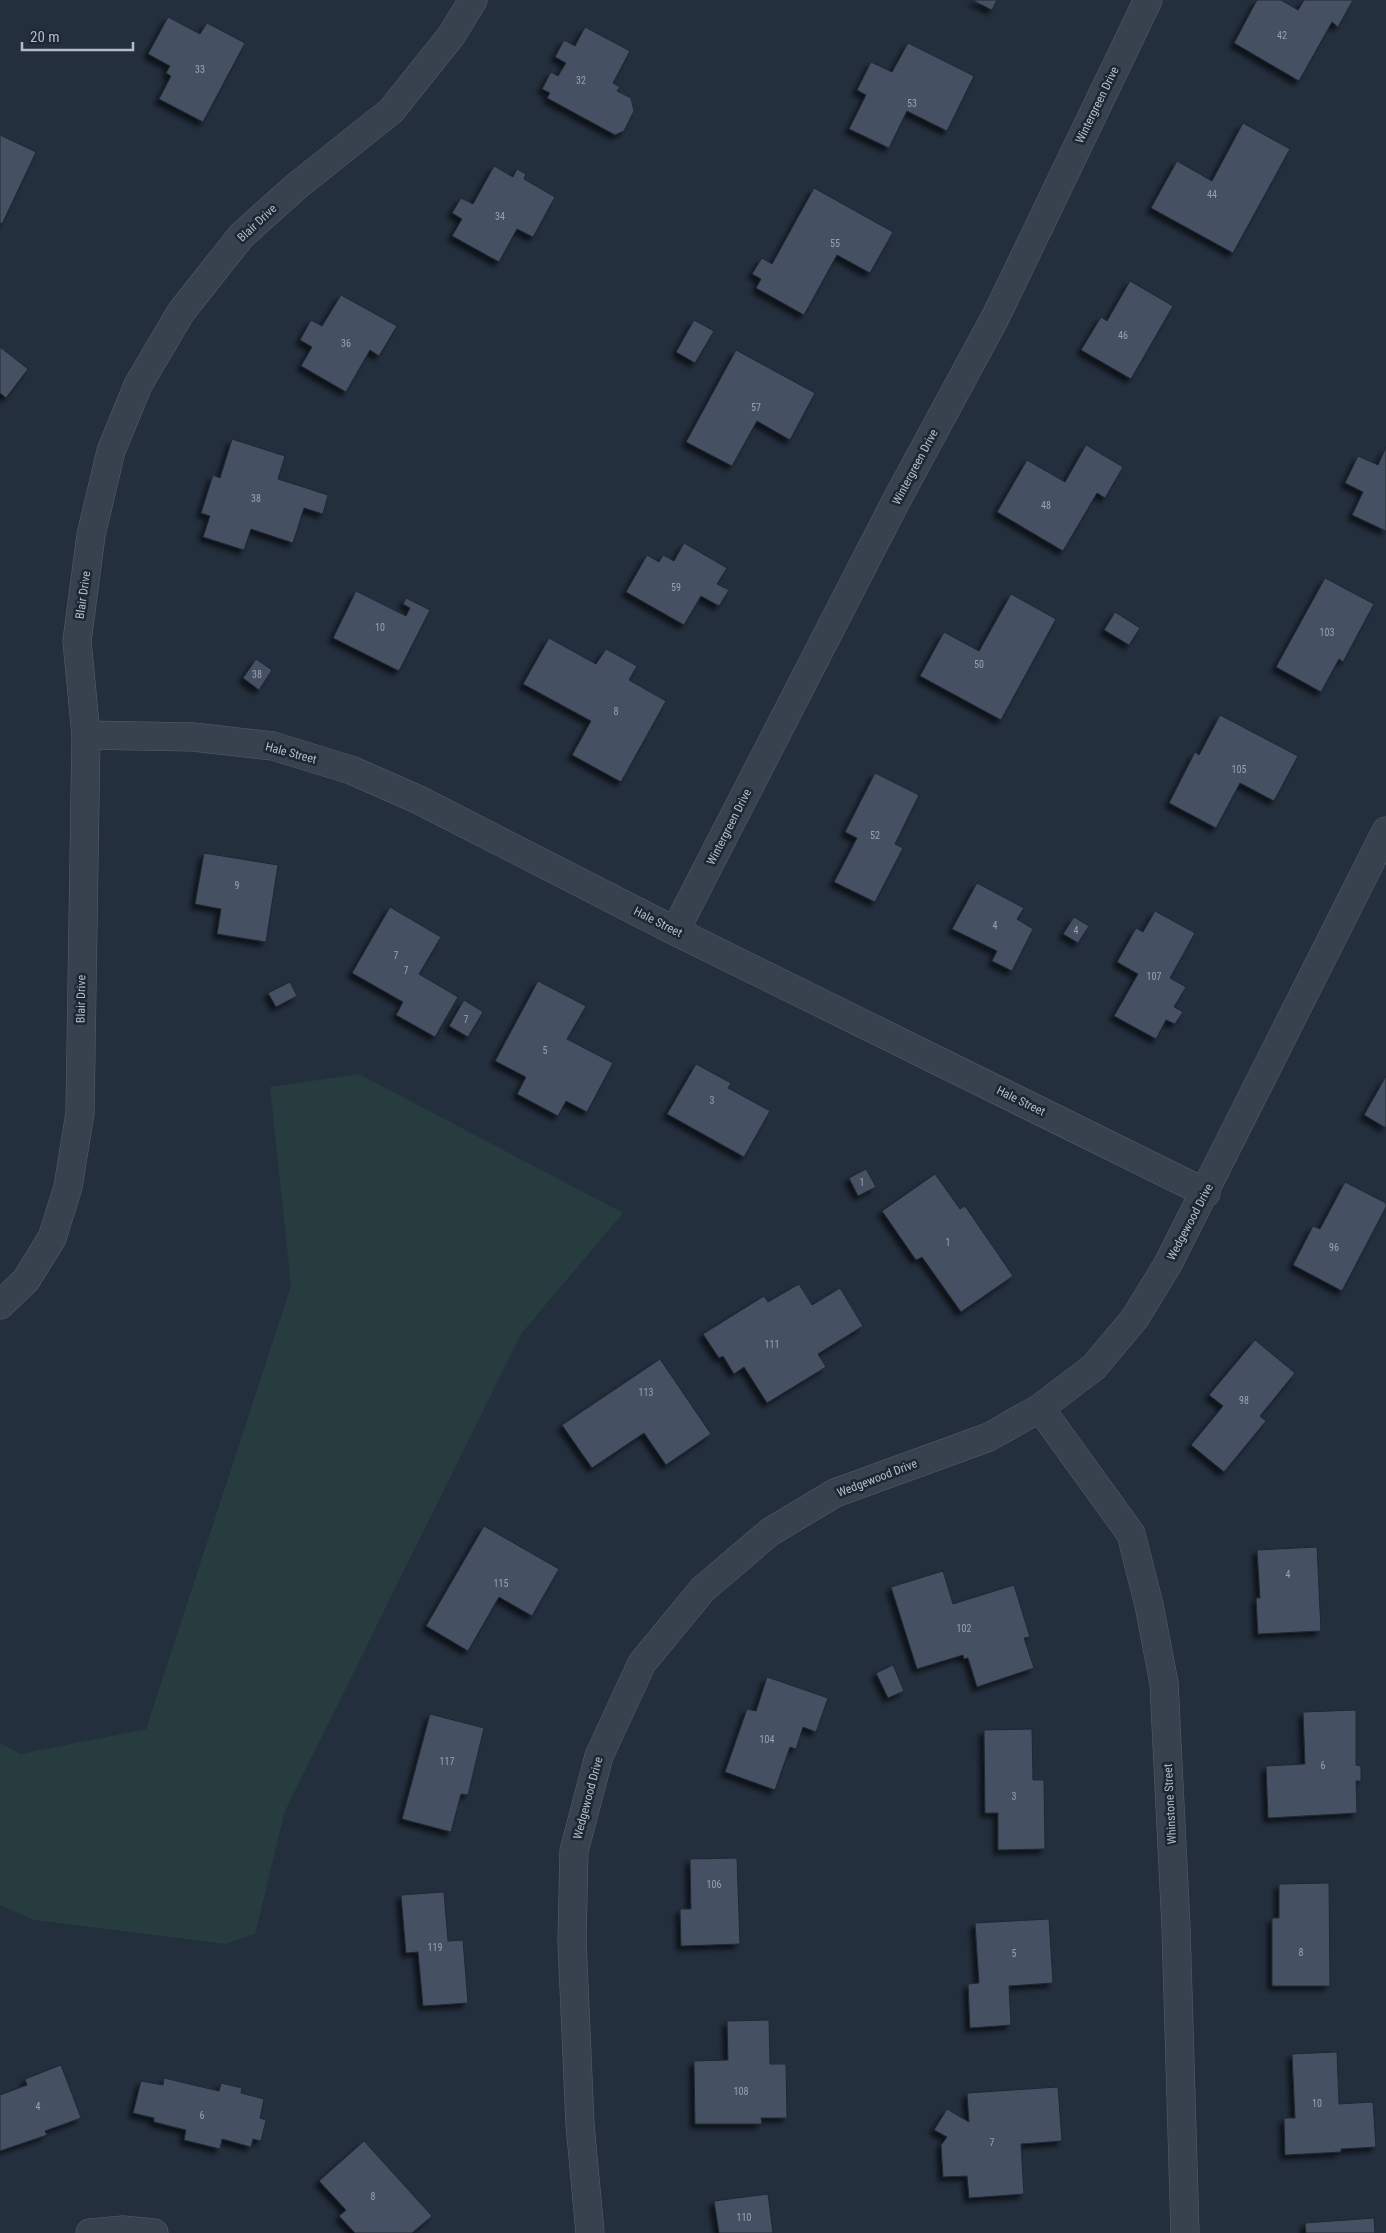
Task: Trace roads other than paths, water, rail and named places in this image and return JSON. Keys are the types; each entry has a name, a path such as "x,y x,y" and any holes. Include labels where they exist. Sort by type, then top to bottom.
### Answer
{"street":[{"name":"Blair Drive","path":"0,1305 26,1280 52,1238 68,1187 80,1114 86,735 77,641 91,536 111,451 138,385 182,312 242,235 298,185 391,110 451,36 473,0"},
{"name":"Wintergreen Drive","path":"675,931 895,503 996,316 1148,0"},
{"name":"Hale Street","path":"86,735 193,737 273,746 351,770 417,799 675,931 1206,1193"},
{"name":"Wedgewood Drive","path":"590,2233 580,2124 572,1941 574,1851 599,1756 642,1663 703,1589 770,1532 835,1493 989,1437 1040,1408 1094,1367 1135,1318 1168,1264 1206,1193 1386,830"},
{"name":"Whinstone Street","path":"1040,1408 1131,1534 1150,1605 1164,1683 1176,1927 1185,2233"},
{"path":"90,2233 122,2230 154,2233"}]}
